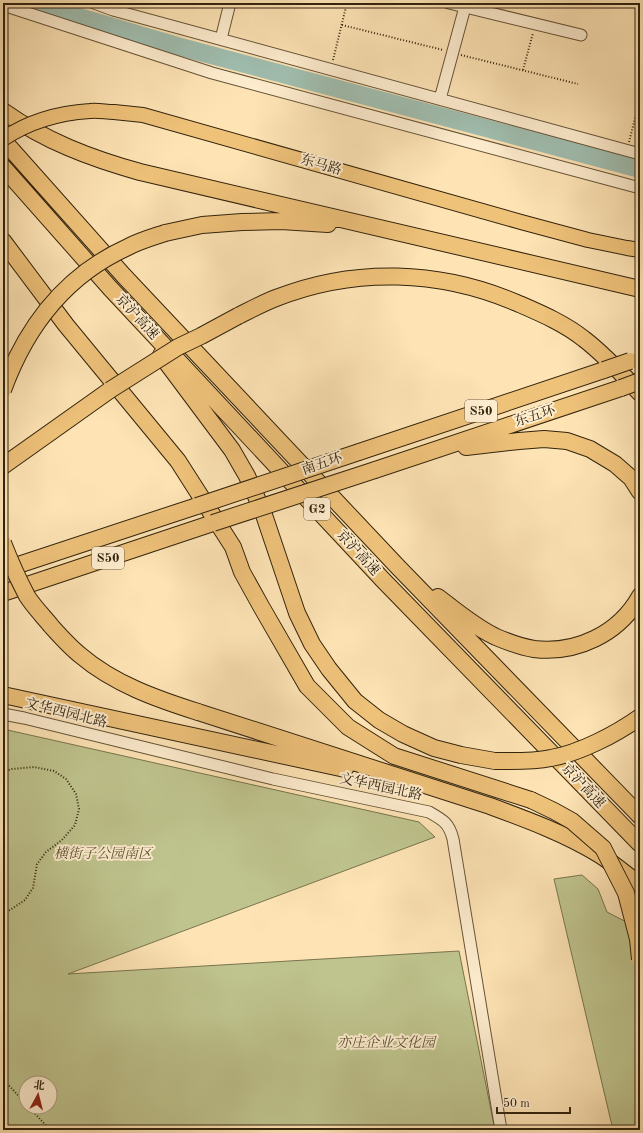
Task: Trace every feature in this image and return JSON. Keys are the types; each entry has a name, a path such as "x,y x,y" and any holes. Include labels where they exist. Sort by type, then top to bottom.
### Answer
{"highway":[{"path":"3,111 18,122 47,138 107,163 393,232 640,289"},
{"name":"京沪高速","path":"3,140 124,276 398,568 640,816"},
{"name":"京沪高速","path":"3,167 110,288 383,580 640,844"},
{"path":"3,390 13,364 28,336 46,309 70,285 97,264 128,247 165,233 202,225 242,222 281,221 327,224 393,232"},
{"path":"3,241 66,325 178,461 233,547 242,572 307,686 348,727 394,756 531,800 572,821 603,848 626,892 638,939 640,959"},
{"path":"3,466 110,390 178,347 276,298 297,291 349,279 380,276 441,280 474,287 506,298 537,311 562,324 583,338 603,355 640,393"},
{"path":"110,288 232,450 247,476 263,512 297,613 312,644 329,669 355,701 379,720 403,734 434,748 461,755 495,761 524,762 551,758 580,749 603,739 626,727 640,717"},
{"name":"南五环","path":"3,570 635,360"},
{"name":"东五环","path":"430,451 640,381"},
{"path":"430,451 544,439 567,441 590,448 615,464 631,478 640,492"},
{"name":"南五环","path":"3,593 430,451"},
{"path":"3,543 28,597 43,616 62,638 81,656 109,676 138,691 165,702 490,806 529,821 566,837 600,856 640,885"},
{"path":"398,568 474,624 495,637 516,645 534,649 560,649 579,645 597,638 610,630 626,616 640,596"},
{"path":"3,695 439,790"}],"main road":[{"name":"东马路","path":"3,140 13,132 38,121 65,114 91,111 114,112 149,117 521,222 588,240 640,250"}],"street":[{"path":"94,3 113,10 640,154"},
{"path":"221,39 230,3"},
{"path":"3,5 212,73 640,188"},
{"path":"440,99 458,5 581,35"},
{"name":"文华西园北路","path":"3,714 273,779 429,812 440,818 447,824 451,831 453,840 501,1130"}],"path":[{"path":"330,69 347,3"},
{"path":"523,70 536,24"},
{"path":"627,150 640,99"},
{"path":"3,772 12,769 34,767 54,771 66,780 76,794 79,809 75,825 62,840 46,852 37,864 33,888 25,900 3,913"},
{"path":"3,1079 18,1095"},
{"path":"36,1115 50,1130"}],"green space":[{"path":"3,729 419,822 435,837 68,974 459,951 495,1130 3,1130"},
{"path":"582,875 598,889 607,912 640,929 640,1130 613,1130 554,879"}],"waterway":[{"path":"39,3 49,8 177,46 640,169"}],"park label":[{"name":"横街子公园南区","path":"103,854"},
{"name":"亦庄企业文化园","path":"386,1043"}]}
